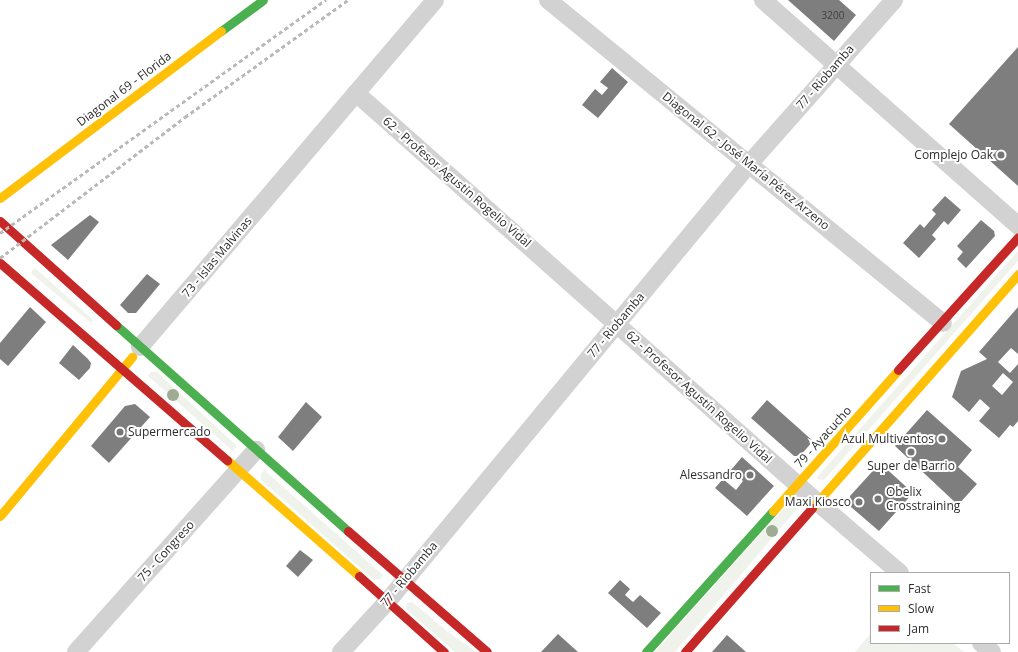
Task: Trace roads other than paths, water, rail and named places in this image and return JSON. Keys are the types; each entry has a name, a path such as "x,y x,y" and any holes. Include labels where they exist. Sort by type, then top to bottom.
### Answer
{"main road":[{"name":"Diagonal 69 - Florida","path":"0,198 254,2"},
{"path":"0,221 256,450 487,652"},
{"name":"79 - Ayacucho","path":"646,652 796,484 943,323 1018,237"},
{"path":"0,263 123,368 444,652"},
{"path":"685,652 1018,274"},
{"name":"73 - Islas Malvinas","path":"0,516 140,347"}],"street":[{"name":"73 - Islas Malvinas","path":"140,347 435,0"},
{"name":"Diagonal 62 - José María Pérez Arzeno","path":"548,0 943,323"},
{"path":"763,0 1018,226"},
{"name":"77 - Riobamba","path":"341,652 387,602 749,164 894,0"},
{"name":"62 - Profesor Agustín Rogelio Vidal","path":"356,93 796,484 899,572"},
{"name":"75 - Congreso","path":"76,652 256,450"},
{"path":"982,644 992,652"}],"railway":[{"path":"0,233 326,0"},
{"path":"0,258 185,117 348,0"}],"place":[{"name":"Complejo Oak","path":"1001,155"},
{"name":"Supermercado","path":"120,432"},
{"name":"Azul Multiventos","path":"942,439"},
{"name":"Super de Barrio","path":"911,452"},
{"name":"Alessandro","path":"750,475"},
{"name":"Obelix Crosstraining","path":"878,499"},
{"name":"Maxi Kiosco","path":"859,502"}]}
